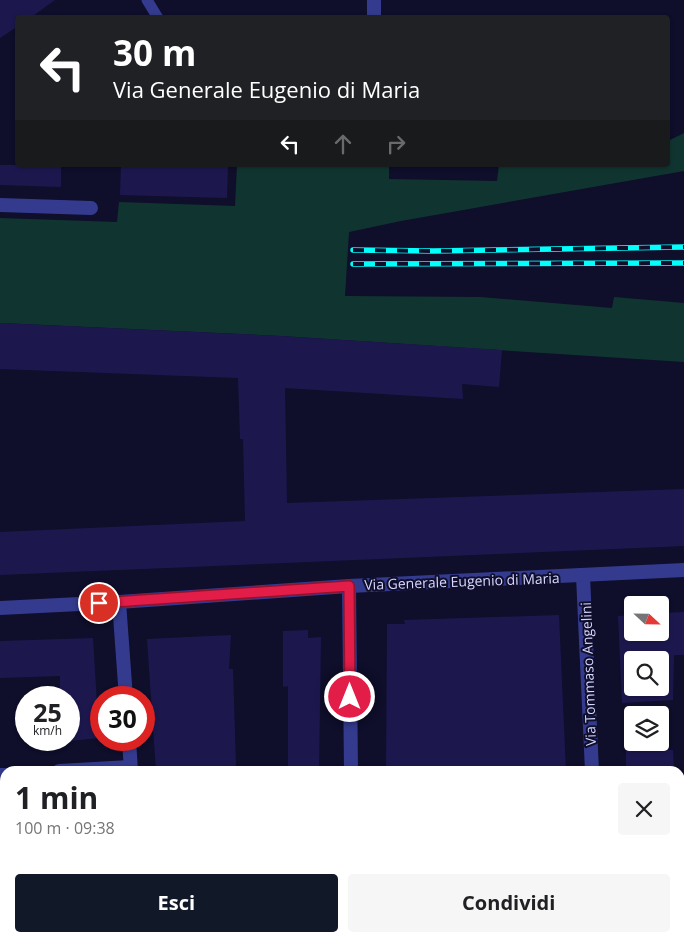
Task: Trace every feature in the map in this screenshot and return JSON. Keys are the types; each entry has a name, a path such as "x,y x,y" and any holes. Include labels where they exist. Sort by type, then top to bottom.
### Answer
{"street":[{"path":"374,0 374,15"},
{"path":"0,205 91,208"},
{"name":"Via Generale Eugenio di Maria","path":"0,608 349,586 684,570"},
{"name":"Via Tommaso Angelini","path":"584,576 592,766"},
{"path":"349,586 351,766"},
{"path":"119,602 125,686"},
{"path":"129,751 130,766"}],"lane":[{"path":"147,0 156,15"}],"green space":[{"path":"684,133 684,171 401,221 349,232 345,296 480,297 612,308 614,297 684,303 684,362 281,336 0,323 0,218 117,222 119,202 235,206 237,167 389,167 389,179 497,181 499,167 670,167 670,140"}],"building":[{"path":"0,0 55,0 34,15 15,15 15,28 0,38"},
{"path":"0,165 15,165 15,167 61,167 61,187 0,185"},
{"path":"121,167 228,167 227,198 120,195"},
{"path":"0,323 281,336 502,350 499,387 462,384 463,399 285,388 287,503 684,489 684,546 0,575 0,532 245,521 243,439 240,439 238,378 0,369"},
{"path":"684,612 684,655 674,655 673,700 622,703 618,616 624,616 624,641 669,641 669,613"},
{"path":"559,615 566,766 386,766 387,624 405,624 404,620"},
{"path":"308,630 308,638 321,637 319,766 288,766 288,686 283,687 283,631"},
{"path":"231,635 229,669 233,669 236,766 156,766 155,686 150,686 147,639"},
{"path":"93,638 96,686 90,686 90,739 80,740 80,686 60,686 60,676 0,678 0,641"},
{"path":"673,750 674,766 626,766 626,751"}],"railway":[{"path":"353,250 433,251 684,247"},
{"path":"353,264 684,263"}],"route":[{"path":"99,603 349,586 350,697"}]}
